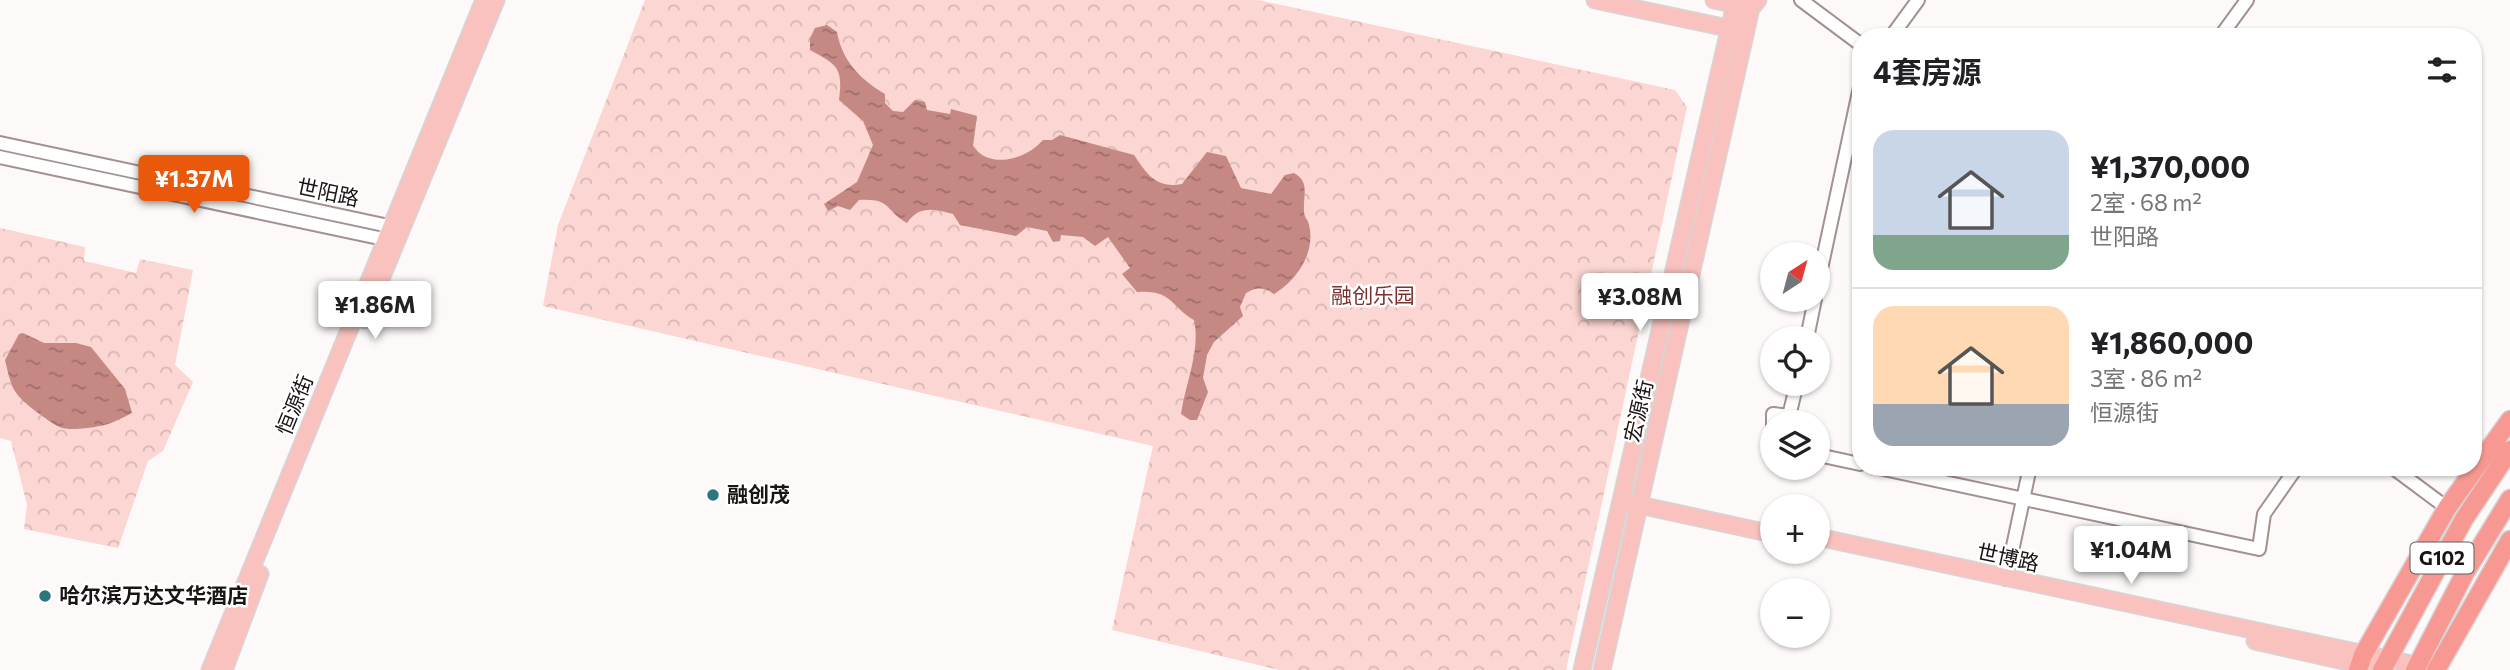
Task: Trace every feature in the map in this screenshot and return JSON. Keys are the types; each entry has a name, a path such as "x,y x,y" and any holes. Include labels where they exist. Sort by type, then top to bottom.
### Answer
{"highway":[{"path":"2482,459 2510,419"},
{"name":"G102","path":"2384,667 2464,519 2510,450"},
{"path":"2361,663 2447,508 2470,476"},
{"name":"G102","path":"2416,668 2484,539 2510,499"},
{"path":"2436,670 2510,540"}],"main road":[{"name":"恒源街","path":"224,670 484,0"},
{"name":"恒源街","path":"210,670 393,234 496,0"},
{"path":"1595,0 1745,32"},
{"path":"1714,0 1744,3"},
{"name":"宏源街","path":"1582,670 1728,28 1744,3"},
{"name":"宏源街","path":"1602,670 1745,32 1744,3"},
{"path":"1621,496 1760,523"},
{"path":"1641,500 1760,531"},
{"name":"世博路","path":"1830,540 2361,663"},
{"name":"世博路","path":"1830,547 2361,663 2436,670"}],"street":[{"path":"1801,0 1852,38"},
{"path":"1898,28 1918,0"},
{"path":"2227,28 2247,0"},
{"path":"1827,242 1852,124"},
{"name":"世阳路","path":"0,143 393,234"},
{"name":"世阳路","path":"0,157 393,234"},
{"path":"1830,458 1852,462"},
{"path":"1915,476 2259,549 2264,514 2291,476"},
{"path":"2006,579 2028,476"},
{"path":"2404,476 2447,508"}],"green space":[{"name":"融创乐园","path":"645,0 1258,0 1675,90 1687,107 1566,670 1279,670 1112,630 1153,446 543,306 558,225"},
{"path":"0,228 85,247 84,261 136,273 140,259 193,270 175,365 193,382 163,451 148,461 118,548 24,529 27,505 11,441 0,438"}],"water":[{"path":"827,25 837,32 843,52 854,69 885,94 885,103 893,111 903,112 915,100 925,102 927,110 950,114 951,109 977,116 973,146 980,154 989,158 999,160 1019,156 1043,140 1052,140 1060,135 1134,155 1148,174 1165,184 1182,184 1207,152 1226,156 1241,188 1271,194 1285,175 1294,173 1302,180 1305,189 1304,213 1310,235 1307,256 1297,274 1274,294 1260,289 1246,293 1240,307 1243,316 1214,342 1207,355 1203,378 1208,392 1197,420 1190,420 1181,414 1194,355 1194,320 1164,296 1137,292 1122,274 1130,268 1108,237 1095,246 1083,237 1061,235 1060,241 1053,242 1047,231 1027,227 1016,236 960,225 953,214 934,210 917,213 907,223 883,203 870,200 859,200 850,210 838,206 828,211 824,204 857,182 873,145 863,121 839,100 839,74 833,64 810,50 810,38 815,28"},
{"path":"23,333 44,343 76,343 91,347 125,389 132,413 106,425 66,429 38,413 15,391 5,360 19,334"}],"place":[{"name":"融创茂","path":"713,495"},
{"name":"哈尔滨万达文华酒店","path":"45,596"}]}
